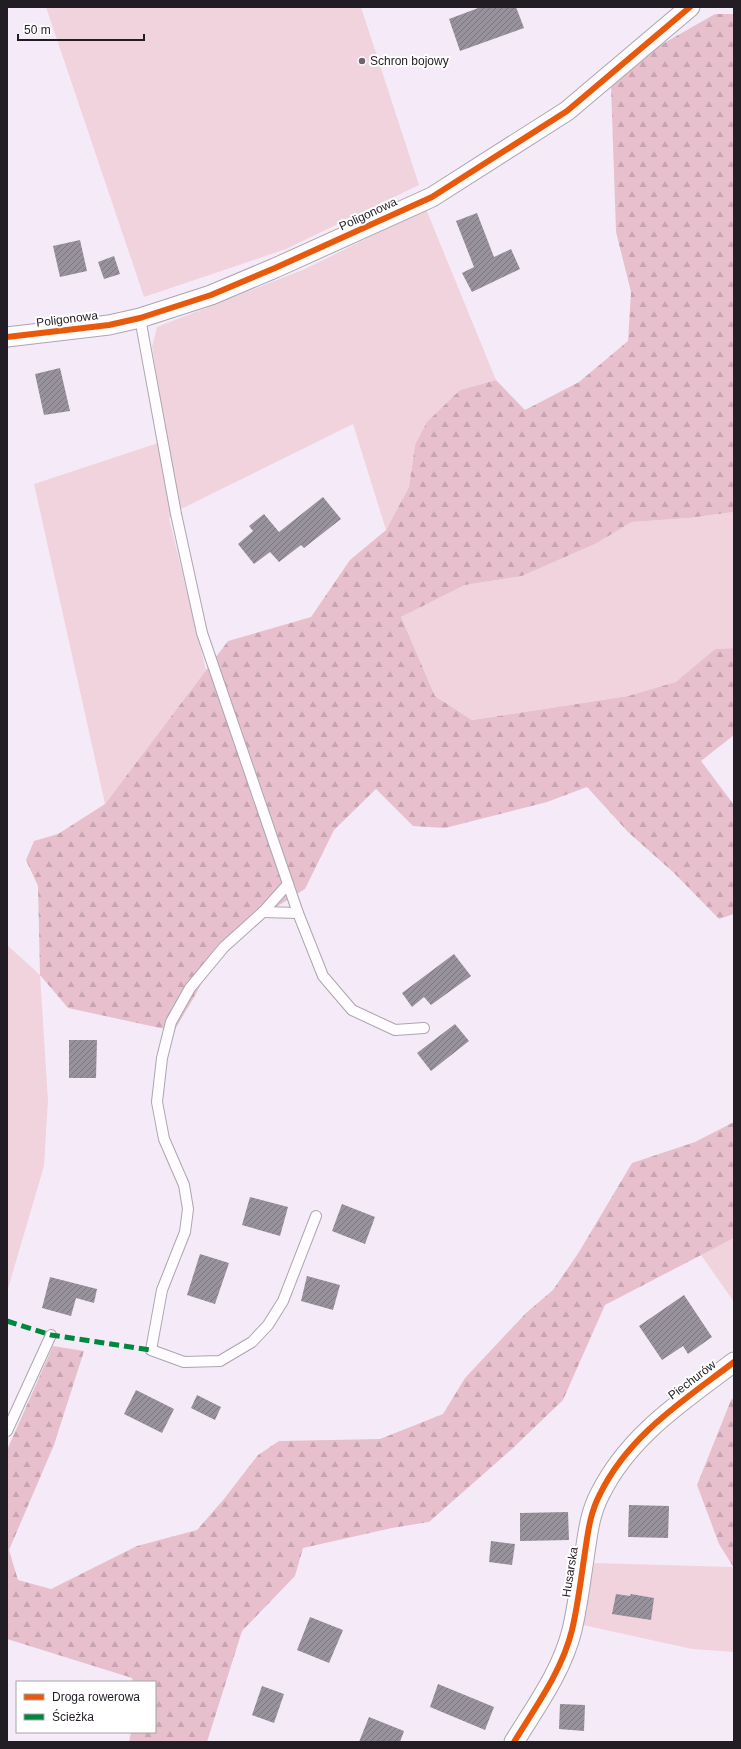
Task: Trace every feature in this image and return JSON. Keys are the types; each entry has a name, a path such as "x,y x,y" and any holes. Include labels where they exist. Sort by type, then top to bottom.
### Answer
{"street":[{"name":"Poligonowa","path":"7,337 109,326 140,318 211,295 275,268 432,197 567,111 690,7"},
{"name":"Piechurów","path":"663,1416 734,1362"},
{"name":"Husarska","path":"514,1742 552,1680 566,1650 572,1629 588,1528 600,1494 631,1448 646,1430 663,1416"}],"lane":[{"path":"140,318 176,514 202,633 298,913 323,976 352,1010 395,1030 424,1028"},
{"path":"288,884 263,912 224,947 190,988 171,1022 162,1058 157,1102 164,1139 184,1185 188,1209 185,1232 162,1290 151,1350 184,1362 220,1361 252,1342 268,1325 283,1301 316,1216"},
{"path":"263,912 298,913"},
{"path":"7,1431 51,1335"}],"shaded area":[{"path":"46,7 361,7 419,185 286,249 144,297"},
{"path":"426,209 496,380 460,390 415,445 409,487 386,530 353,424 181,509 169,518 206,670 105,804 34,484 155,444 166,438 152,347 157,327 305,269"},
{"path":"734,512 734,648 715,649 677,682 628,696 472,720 435,696 401,617 465,585 522,576 595,544 632,522 689,518"},
{"path":"7,945 40,975 48,1101 44,1166 7,1292"},
{"path":"734,1238 734,1302 701,1255"},
{"path":"594,1563 733,1567 734,1652 692,1649 583,1625"}],"green space":[{"path":"715,14 734,14 734,512 689,518 632,522 595,544 522,576 465,585 401,617 435,696 472,720 628,696 676,682 715,649 734,648 734,735 701,761 734,805 734,914 719,919 674,873 628,832 587,787 547,802 445,828 413,826 376,789 334,830 305,889 222,941 196,994 174,1031 68,1008 40,975 38,886 26,860 34,841 58,834 105,804 228,641 311,617 350,560 386,530 409,487 415,445 427,422 460,390 496,380 525,410 579,382 628,341 631,292 616,232 611,86 650,51"},
{"path":"734,1122 734,1238 605,1305 563,1400 512,1449 429,1522 392,1528 303,1548 295,1576 242,1631 207,1742 129,1742 131,1733 156,1733 156,1681 133,1681 132,1678 7,1639 7,1450 53,1346 84,1351 54,1445 9,1550 18,1580 51,1589 137,1546 197,1530 224,1499 258,1455 279,1441 380,1439 443,1414 465,1378 526,1313 553,1290 579,1252 632,1163 695,1142"},
{"path":"734,1398 734,1568 719,1544 697,1485 731,1400"}],"building":[{"path":"481,7 516,7 524,28 460,51 449,19"},
{"path":"477,213 494,257 511,249 520,269 472,292 462,273 474,267 456,221"},
{"path":"80,240 87,271 60,277 53,246"},
{"path":"114,256 120,274 104,279 98,262"},
{"path":"60,368 70,411 44,415 35,374"},
{"path":"323,497 341,519 304,548 301,545 279,562 270,552 254,564 238,544 253,531 249,526 264,514 279,532"},
{"path":"454,954 471,976 431,1005 424,997 412,1007 402,993"},
{"path":"455,1024 469,1041 431,1071 417,1053"},
{"path":"69,1040 97,1040 96,1078 69,1078"},
{"path":"250,1197 288,1207 280,1236 242,1225"},
{"path":"342,1204 375,1217 365,1244 332,1231"},
{"path":"200,1254 229,1263 215,1304 187,1295"},
{"path":"307,1276 340,1285 333,1310 301,1301"},
{"path":"50,1277 97,1289 94,1303 76,1298 71,1316 42,1308"},
{"path":"684,1295 712,1337 688,1354 683,1346 662,1360 639,1326"},
{"path":"136,1390 174,1409 162,1433 124,1414"},
{"path":"197,1395 221,1407 215,1420 191,1408"},
{"path":"629,1505 669,1506 668,1538 628,1537"},
{"path":"568,1512 569,1540 520,1541 520,1513"},
{"path":"491,1541 515,1544 512,1565 489,1562"},
{"path":"616,1594 630,1596 631,1594 654,1598 651,1620 612,1614"},
{"path":"310,1617 343,1630 329,1663 297,1650"},
{"path":"438,1684 494,1707 485,1730 430,1707"},
{"path":"262,1686 284,1694 274,1723 252,1715"},
{"path":"560,1704 585,1705 584,1731 559,1729"},
{"path":"369,1717 404,1731 400,1742 359,1742"}],"marked path":[{"path":"7,1321 51,1335 151,1350"}],"cycle path":[{"path":"7,337 109,325 140,318 211,295 275,268 432,197 567,111 690,7"},
{"path":"514,1742 548,1688 568,1645 576,1611 587,1537 592,1515 600,1494 612,1473 626,1454 659,1420 734,1362"}],"place":[{"name":"Schron bojowy","path":"362,61"}]}
